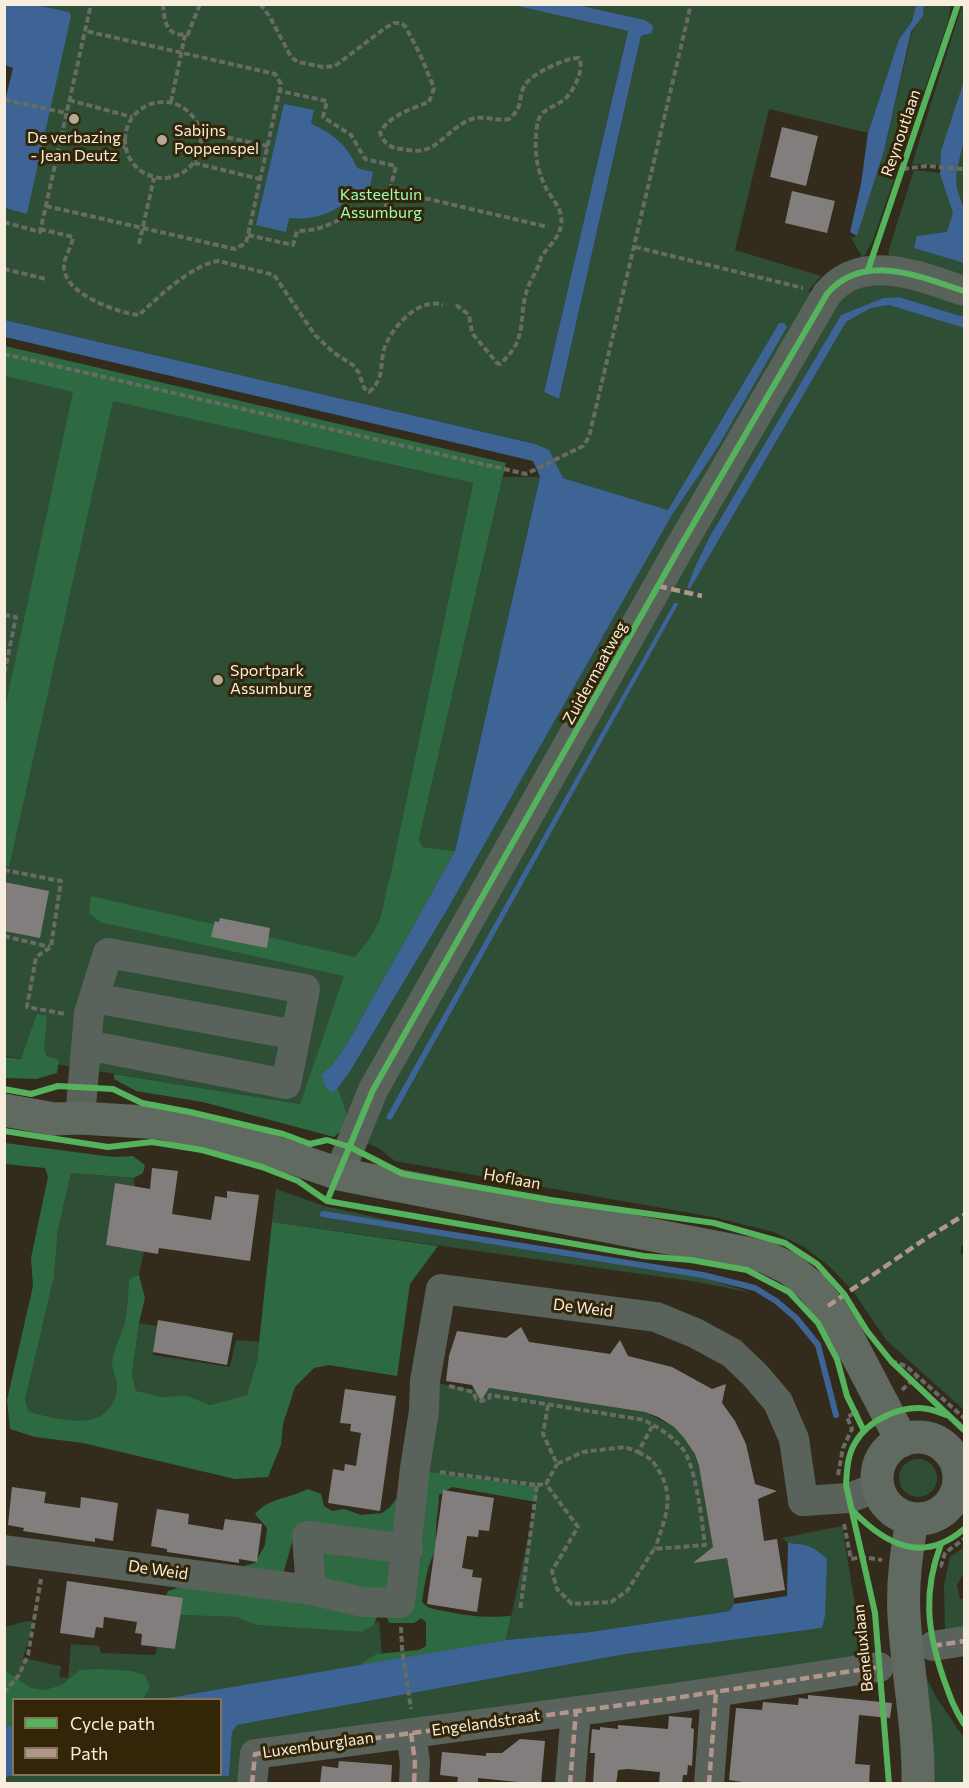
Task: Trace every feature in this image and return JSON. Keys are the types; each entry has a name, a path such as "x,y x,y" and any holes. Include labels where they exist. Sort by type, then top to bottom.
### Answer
{"main road":[{"name":"Hoflaan","path":"4,1110 54,1119 80,1118 161,1123 272,1151 339,1174 766,1257 790,1269 812,1287 836,1317 902,1441"},
{"path":"910,1532 931,1516 945,1509 954,1497 962,1477 950,1452 938,1442 924,1437 895,1444 885,1454 864,1493 881,1497 890,1508 903,1516 910,1532 905,1563 904,1614 918,1757 918,1784"}],"street":[{"name":"Zuidermaatweg","path":"339,1174 374,1090 398,1046 680,547 827,294 844,279 868,270 912,273 964,291"},
{"path":"80,1118 90,1019 108,953 305,989 286,1084 90,1019"},
{"path":"90,1019 296,1035"},
{"name":"De Weid","path":"4,1550 311,1590 363,1602 400,1602 408,1549 414,1468 423,1412 424,1381 441,1289 656,1317 695,1333 732,1353 778,1402 794,1439 803,1501 864,1493"},
{"path":"311,1590 308,1536 408,1549"},
{"path":"933,1646 964,1641"},
{"name":"Engelandstraat","path":"414,1784 415,1762 411,1733 716,1692 879,1667"},
{"path":"708,1784 716,1692"},
{"path":"570,1784 576,1711"},
{"name":"Luxemburglaan","path":"252,1784 255,1754 411,1733"}],"path":[{"path":"4,222 40,232 91,4"},
{"path":"163,4 167,30 185,35"},
{"path":"171,102 185,35 188,34 193,24 200,4"},
{"path":"260,4 276,27 291,57 298,62 323,67 335,66 360,45 394,23 401,23 405,26 434,87 429,102 392,119 383,127 380,133 382,139 394,148 425,150 463,122 477,118 499,121 509,119 520,106 527,82 558,62 579,58 581,68 571,91 566,98 543,111 539,117 535,153 538,168 561,214 561,221 556,240 541,257 526,292 521,334 510,354 500,364 472,333 469,315 455,304"},
{"path":"4,354 526,474 570,453 583,446 589,437 692,4"},
{"path":"46,206 236,249 246,243 248,235 280,91 281,84 275,74 86,31"},
{"path":"248,235 294,245 297,231 312,231 330,225 354,210 383,217 396,166 365,159 351,135 323,117 327,101 280,91"},
{"path":"5,100 66,113"},
{"path":"69,100 132,117"},
{"path":"171,102 182,106 191,113 201,132 202,143 194,164 176,177 154,178 142,173 128,157 125,147 125,136 132,117 149,104 171,102"},
{"path":"201,132 268,146"},
{"path":"61,134 125,147"},
{"path":"194,164 260,179"},
{"path":"903,169 926,166 964,169"},
{"path":"139,244 154,178"},
{"path":"390,190 548,227"},
{"path":"40,228 73,237 63,266 71,282 92,301 130,314 139,315 186,277 212,262 219,261 274,274 315,335 334,353 354,365 364,388 369,392 378,382 381,374 384,346 399,325 425,304 432,302 443,305"},
{"path":"635,247 827,294"},
{"path":"4,269 46,279"},
{"path":"4,615 16,617 4,675"},
{"path":"4,870 61,881 51,947 36,957 27,1006 90,1019"},
{"path":"4,936 51,947"},
{"path":"885,1354 958,1424"},
{"path":"891,1361 906,1366 964,1418"},
{"path":"424,1381 473,1392 476,1399 482,1401 490,1395 644,1420 664,1431 684,1450 695,1482 705,1545 655,1549"},
{"path":"851,1404 860,1421"},
{"path":"548,1405 543,1434 557,1464"},
{"path":"638,1452 653,1425"},
{"path":"625,1447 651,1458 666,1483 669,1505 655,1549 627,1591 611,1602 572,1604 557,1589 552,1571 578,1527 546,1484 557,1464 583,1452 625,1447"},
{"path":"849,1458 846,1485 864,1493"},
{"path":"414,1468 537,1485 546,1484"},
{"path":"520,1611 537,1485"},
{"path":"910,1532 917,1548 941,1544 932,1566 931,1576"},
{"path":"860,1546 865,1569"},
{"path":"4,1693 19,1675 28,1655 45,1555"},
{"path":"402,1649 411,1703"}],"green space":[{"name":"Kasteeltuin Assumburg","path":"514,4 628,31 544,392 559,399 641,36 652,33 645,20 578,5 916,5 912,21 899,39 868,133 769,109 735,250 821,276 808,291 813,293 350,1124 338,1088 447,910 672,515 716,450 784,323 779,323 668,510 563,478 557,467 535,444 5,320 5,208 27,214 69,12 36,5"},
{"path":"924,5 951,5 948,22 873,240 863,258 851,238 857,236 884,151 912,32 923,16"},
{"path":"962,5 964,5 964,283 888,264 889,249 914,170 940,173 940,165 912,164"},
{"path":"874,282 964,301 964,317 899,297 883,298 841,315 711,534 687,588 690,589 846,322 871,308 889,305 964,328 964,1244 961,1246 961,1255 964,1253 964,1410 886,1340 853,1291 829,1266 804,1247 774,1232 713,1217 395,1161 377,1147 359,1140 835,300","holes":["674,603 679,603 392,1119 386,1117"]},
{"path":"5,346 506,463 419,839 422,847 455,851 348,1042 333,1064 321,1075 334,1093 338,1088 350,1124 334,1137 203,1102 136,1091 114,1079 114,1074 300,1104 344,976 100,922 89,913 91,896 355,957 379,920 390,877 473,483 113,401 9,867 5,866 5,708 73,392 5,376"},
{"name":"Sportpark Assumburg","path":"5,376 473,483 381,914 373,934 345,975 300,1104 5,1056"},
{"path":"503,477 540,477 455,851 421,847 419,839"},
{"path":"37,1014 47,1016 44,1048 46,1056 59,1060 57,1073 36,1079 5,1078 5,1057 21,1059"},
{"path":"5,1143 113,1157 133,1156 145,1165 143,1173 134,1178 71,1173 58,1230 54,1277 25,1400 29,1412 82,1421 95,1419 105,1413 113,1403 117,1388 112,1368 116,1347 125,1322 129,1279 139,1275 145,1298 132,1375 136,1391 162,1397 185,1395 210,1405 247,1395 257,1361 272,1222 438,1246 410,1284 397,1376 329,1365 314,1368 295,1387 283,1424 281,1445 268,1477 235,1479 83,1443 35,1437 10,1429 7,1400 33,1286 31,1258 48,1177 45,1168 5,1164"},
{"path":"71,1173 134,1178 135,1187 115,1184 106,1245 144,1251 139,1275 129,1279 125,1323 113,1360 112,1369 117,1388 113,1403 105,1413 95,1419 82,1421 29,1412 25,1400 54,1277 58,1230"},
{"path":"276,1189 324,1206 430,1229 692,1274 752,1293 698,1282 272,1222"},
{"path":"139,1323 158,1326 153,1355 230,1367 236,1340 259,1342 257,1362 248,1395 210,1405 185,1395 162,1397 136,1392 132,1375"},
{"path":"425,1381 645,1412 674,1427 695,1454 727,1558 734,1598 730,1611 590,1632 506,1640 539,1487 424,1471"},
{"path":"918,1459 931,1465 937,1478 931,1491 918,1497 905,1491 899,1478 905,1465"},
{"path":"424,1471 539,1487 536,1502 452,1487 439,1495 436,1527 438,1546 425,1580 422,1602 431,1608 461,1614 485,1617 511,1616 506,1640 358,1666 376,1654 419,1650 426,1646 426,1622 421,1618 414,1623 389,1623 385,1612 379,1610 374,1625 362,1632 255,1625 237,1617 180,1615 166,1596 168,1591 186,1585 286,1583 303,1561 296,1528 283,1575 236,1574 244,1566 255,1563 265,1545 267,1528 255,1514 260,1509 273,1501 308,1489 321,1494 324,1506 332,1511 344,1509 361,1515 382,1513"},
{"path":"842,1526 865,1664 256,1743 236,1783 5,1784 4,1777 12,1775 229,1776 232,1732 237,1725 626,1654 822,1628 802,1544 788,1543 782,1538"},
{"path":"964,1547 964,1573 957,1585 960,1599 964,1599 964,1627 945,1629 944,1585 950,1557"},
{"path":"180,1615 237,1617 255,1625 362,1632 379,1621 382,1655 376,1654 358,1666 168,1698 12,1698 12,1725 5,1727 5,1627 27,1621 34,1622 23,1658 61,1666 59,1677 68,1678 71,1644 99,1646 101,1653 155,1655 157,1647 175,1649"},
{"path":"918,1652 936,1697 964,1738 964,1783 930,1783"},
{"path":"80,1670 131,1671 145,1675 150,1687 144,1698 12,1698 12,1725 5,1727 5,1671 31,1688 45,1690 62,1685"}],"water":[{"path":"5,4 36,5 69,12 71,16 27,214 5,208 5,101 13,68 5,65"},
{"path":"514,5 578,5 645,20 653,26 652,33 641,36 559,399 544,392 628,31"},
{"path":"916,5 924,5 923,16 911,32 884,151 857,236 850,232 861,184 868,133 899,39 912,21"},
{"path":"964,81 964,139 956,174 957,189 964,210 964,263 914,248 917,236 947,232 953,213 940,174 941,151"},
{"path":"284,104 314,110 311,124 339,141 357,168 373,172 367,202 350,198 336,209 322,215 289,218 286,232 256,225"},
{"path":"899,297 964,317 964,328 889,305 871,308 846,322 690,589 687,588 710,536 841,315 883,298"},
{"path":"5,320 535,444 549,450 563,478 668,510 779,323 784,323 787,327 716,450 672,515 447,910 349,1073 334,1093 326,1088 321,1075 333,1064 348,1042 455,851 540,477 533,461 5,337"},
{"path":"674,603 679,603 392,1119 388,1120 386,1117"},
{"path":"788,1543 809,1546 818,1551 827,1559 825,1616 822,1628 626,1654 237,1725 232,1732 229,1776 222,1776 222,1698 168,1698 506,1640 590,1632 730,1611 734,1604 787,1596"},
{"path":"12,1725 12,1776 5,1777 5,1727"}],"building":[{"path":"782,127 818,136 806,186 770,177"},
{"path":"792,191 835,201 827,233 785,223"},
{"path":"4,882 49,891 40,938 4,931"},
{"path":"220,918 270,928 267,948 211,937 215,921 219,922"},
{"path":"152,1168 178,1171 172,1214 211,1220 215,1196 227,1198 227,1191 259,1195 250,1261 159,1248 158,1254 106,1245 115,1183 150,1189"},
{"path":"158,1320 233,1333 227,1365 153,1352"},
{"path":"521,1327 529,1342 610,1354 620,1340 628,1356 672,1367 712,1389 726,1384 722,1403 735,1421 746,1444 755,1484 777,1491 758,1499 764,1541 777,1539 785,1590 734,1598 727,1558 693,1563 713,1547 699,1466 695,1454 684,1438 674,1427 658,1417 645,1412 489,1388 481,1401 472,1385 446,1381 449,1356 457,1331 506,1338"},
{"path":"345,1389 396,1396 380,1511 328,1503 333,1469 344,1471 345,1464 356,1466 361,1433 350,1431 351,1424 340,1423"},
{"path":"12,1487 46,1492 44,1503 80,1508 81,1497 118,1503 113,1541 95,1538 95,1542 23,1531 24,1528 8,1525"},
{"path":"443,1490 494,1498 489,1531 479,1530 478,1537 467,1536 462,1568 473,1570 472,1577 482,1578 477,1612 427,1604"},
{"path":"157,1509 189,1514 188,1524 223,1530 225,1519 262,1524 257,1562 239,1559 239,1563 167,1552 167,1549 151,1546"},
{"path":"67,1581 183,1598 175,1649 141,1645 142,1634 135,1633 137,1622 104,1617 103,1628 96,1627 94,1638 60,1633"},
{"path":"808,1695 892,1703 890,1718 859,1715 855,1764 870,1765 869,1784 756,1784 729,1780 736,1708 762,1710 763,1702 798,1705 799,1698 808,1699"},
{"path":"669,1716 692,1718 691,1728 694,1729 692,1766 688,1765 687,1775 683,1775 682,1784 659,1784 660,1772 628,1769 618,1770 616,1784 593,1784 595,1753 590,1753 592,1729 600,1730 600,1727 618,1729 618,1725 668,1729"},
{"path":"520,1739 545,1741 541,1784 517,1784 518,1782 478,1778 478,1784 457,1784 458,1777 440,1775 442,1752 486,1756 486,1753 502,1753"},
{"path":"339,1761 392,1765 391,1784 320,1784 322,1766 338,1768"}],"waterway":[{"path":"323,1214 703,1275 755,1288 776,1301 796,1318 818,1345 836,1415"}],"marked path":[{"path":"658,586 702,596"},
{"path":"828,1306 964,1215"},
{"path":"933,1646 964,1641"},
{"path":"252,1784 255,1754 675,1698 879,1667"},
{"path":"709,1784 716,1692"},
{"path":"570,1784 576,1711"},
{"path":"411,1733 415,1762 414,1784"}],"cycle path":[{"name":"Reynoutlaan","path":"868,270 958,4"},
{"path":"327,1201 373,1090 680,547 827,294 841,281 858,273 875,270 911,274 964,291"},
{"path":"4,1089 31,1094 58,1086 113,1089 142,1103 283,1134 310,1144 327,1140 350,1147 403,1174 551,1200 714,1223 785,1243 817,1264 844,1294 867,1331 891,1361 964,1430"},
{"path":"4,1131 108,1147 152,1142 202,1150 262,1167 298,1181 327,1201 644,1256 691,1260 747,1270 789,1292 818,1323 837,1359 847,1396 864,1431"},
{"name":"Beneluxlaan","path":"889,1784 875,1613 846,1485 848,1464 852,1448 868,1427 877,1421 897,1411 918,1408 930,1409 946,1415"},
{"path":"853,1511 878,1533 906,1546 920,1548 934,1546 949,1540 964,1529"},
{"path":"941,1544 931,1578 929,1610 933,1643 943,1677 964,1724"}],"place":[{"name":"De verbazing - Jean Deutz","path":"74,119"},
{"name":"Sabijns Poppenspel","path":"162,140"},
{"name":"Sportpark Assumburg","path":"218,680"}]}
